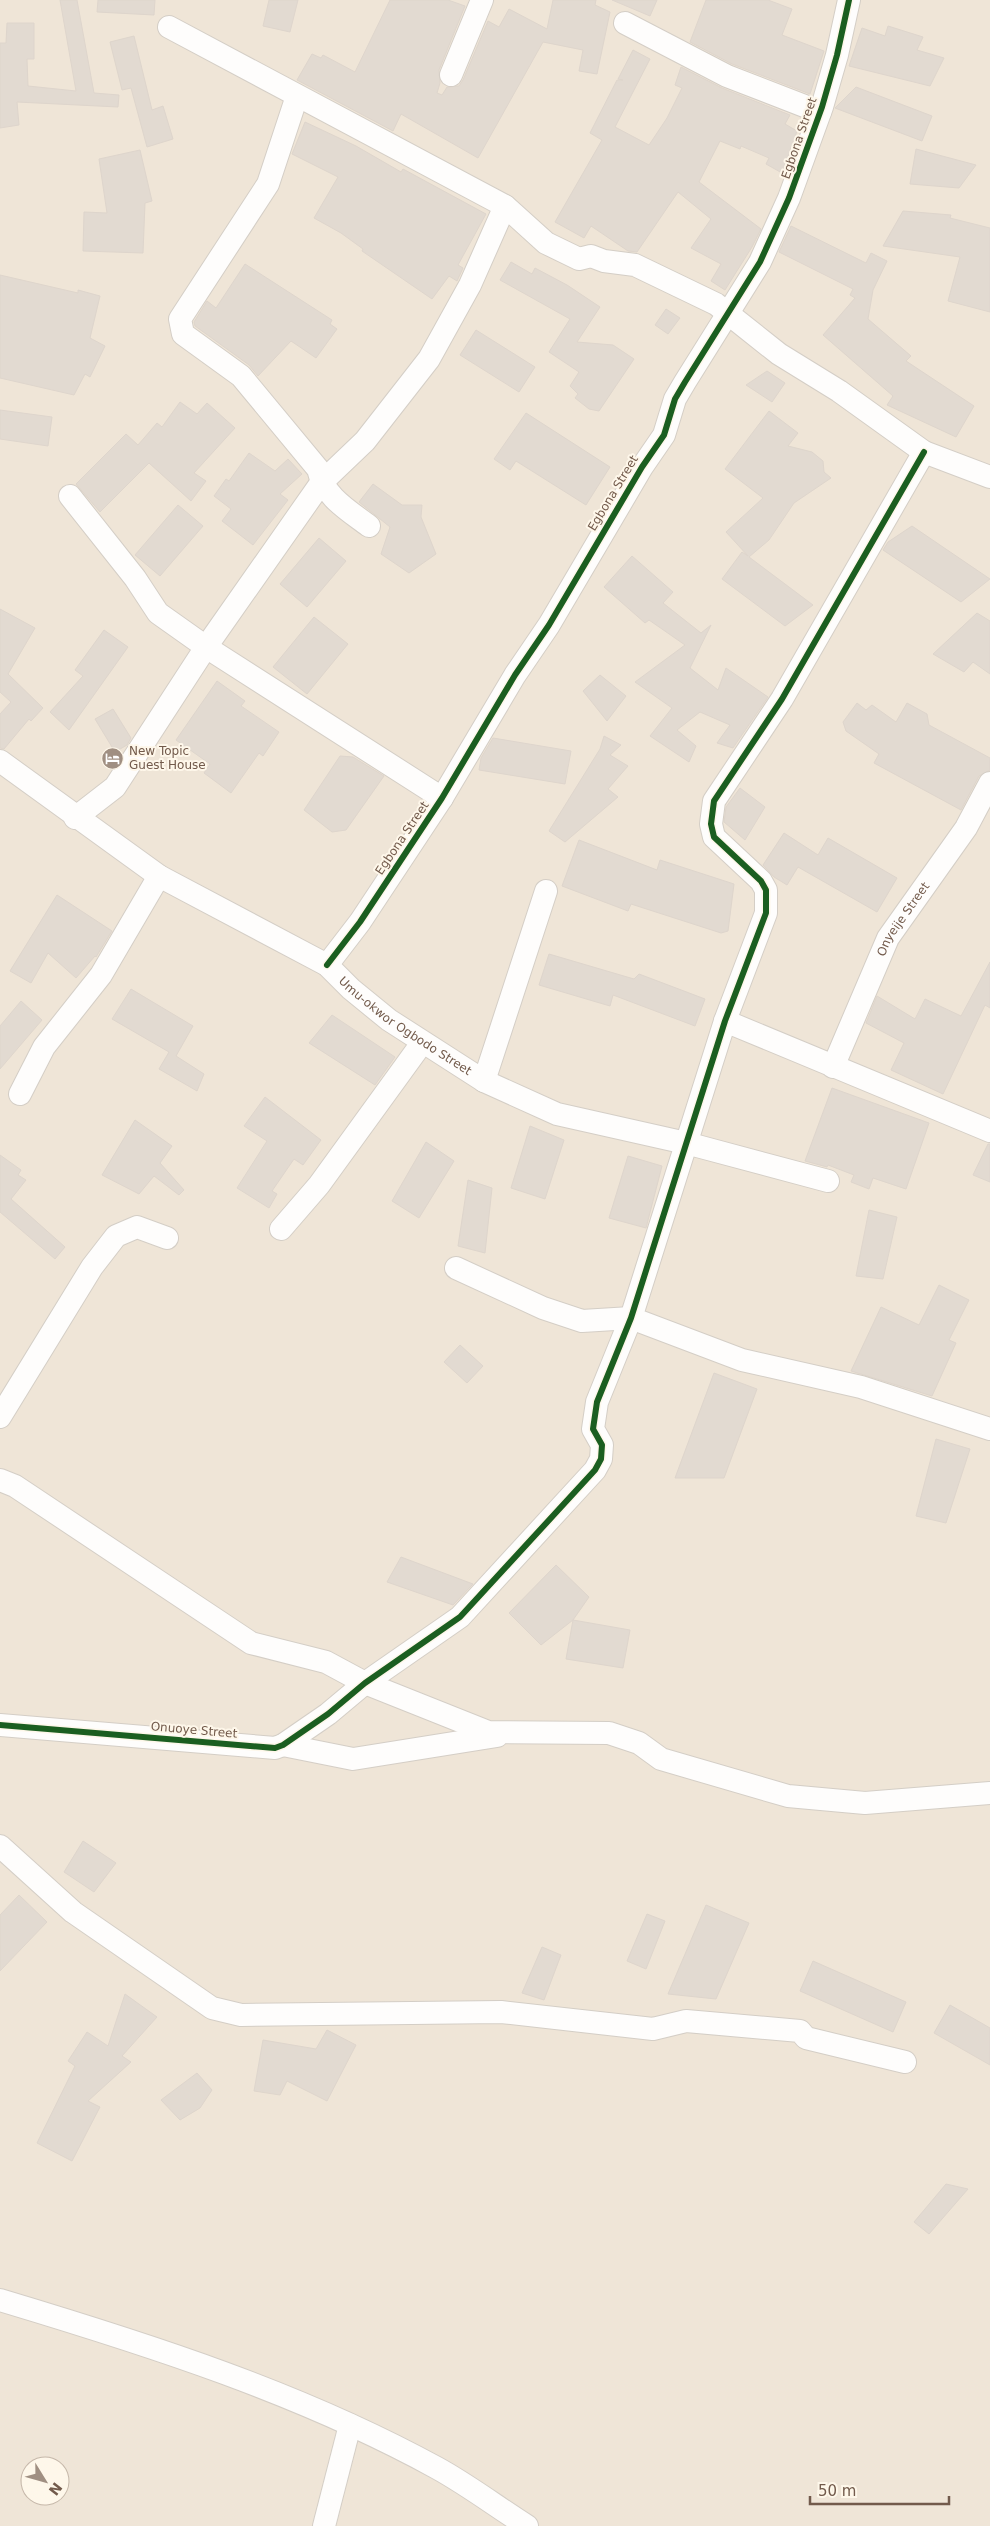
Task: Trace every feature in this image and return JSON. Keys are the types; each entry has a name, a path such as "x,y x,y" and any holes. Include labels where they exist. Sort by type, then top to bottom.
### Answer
{"street":[{"path":"451,75 482,0"},
{"name":"Egbona Street","path":"327,965 360,922 442,798 515,675 549,625 642,467 664,435 675,399 712,336 729,313 760,262 789,198 820,112 837,55 849,0"},
{"path":"625,23 727,76 820,112"},
{"path":"169,27 505,206 546,243 579,259 591,256 604,261 635,265 716,304 779,354 839,391 924,452 990,477"},
{"path":"297,96 268,184 180,320 180,327 183,334 241,376 318,469 321,483 328,493 369,526"},
{"path":"75,818 115,788 206,648 321,483 365,441 429,359 470,285 505,206"},
{"path":"283,1745 328,1714 366,1683 460,1618 595,1470 601,1459 602,1445 593,1429 598,1402 631,1318 726,1021 766,913 766,890 761,881 714,837 711,824 714,801 782,699 924,452"},
{"path":"70,496 135,578 158,613 206,648 442,798"},
{"name":"Umu-okwor Ogbodo Street","path":"0,761 75,818 159,876 327,965 381,1014 422,1043 484,1081 557,1114 686,1143 828,1181"},
{"name":"Onyeije Street","path":"833,1067 888,938 955,844 990,783"},
{"path":"20,1094 44,1047 101,975 159,876"},
{"path":"484,1081 546,891"},
{"path":"726,1021 990,1131"},
{"path":"281,1229 319,1185 422,1043"},
{"path":"0,1417 92,1267 116,1236 137,1227 167,1238"},
{"path":"456,1268 543,1308 582,1321 631,1318 742,1360 861,1387 990,1429"},
{"path":"0,1480 15,1486 251,1643 326,1662 366,1683 488,1732 609,1733 639,1743 661,1759 788,1796 865,1803 990,1793"},
{"name":"Onuoye Street","path":"0,1725 275,1748 283,1745 354,1759 526,1732"},
{"path":"0,1846 81,1918 212,2008 241,2015 501,2012 653,2029 686,2021 718,2022 800,2031 806,2038 905,2062"},
{"path":"0,2300 110,2333 256,2384 350,2425 439,2469 526,2526"},
{"path":"324,2526 350,2425"}],"shaded area":[{"path":"0,0 990,0 990,2526 0,2526"}],"building":[{"path":"60,0 77,0 94,93 119,95 118,107 17,102 19,125 0,128 0,43 6,43 7,23 34,23 34,59 27,59 28,86 76,91"},
{"path":"98,0 155,0 154,15 97,12"},
{"path":"269,0 298,0 290,32 263,26"},
{"path":"390,0 448,0 465,6 439,70 440,83 437,93 442,95 447,87 459,86 463,80 488,21 499,27 509,9 547,29 553,0 596,0 595,5 610,12 597,74 579,71 583,50 543,42 478,158 401,114 393,131 297,80 312,54 321,58 323,55 355,72"},
{"path":"612,0 657,0 650,16"},
{"path":"706,0 768,0 792,9 782,35 824,51 810,94 732,64 690,42"},
{"path":"888,26 923,37 917,50 944,58 930,86 849,66 862,28 885,36"},
{"path":"134,36 152,110 163,106 173,139 147,147 131,88 122,90 110,42"},
{"path":"633,50 650,59 615,127 649,145 667,118 682,88 675,85 681,67 722,88 790,115 785,124 797,131 782,173 766,164 769,158 741,146 740,149 720,141 699,182 761,229 725,290 711,281 721,264 691,248 711,219 678,192 637,252 628,251 591,226 584,238 555,222 602,140 590,133 617,80 623,80 618,79"},
{"path":"856,87 932,116 922,141 835,108"},
{"path":"305,122 356,146 401,172 403,169 486,214 458,265 463,268 457,281 449,276 432,299 362,251 363,249 341,233 314,218 338,177 292,154"},
{"path":"916,149 976,165 959,188 910,184"},
{"path":"140,150 152,201 145,203 143,253 83,251 84,212 107,213 99,159"},
{"path":"903,211 951,215 950,218 990,228 990,312 948,301 960,257 883,246"},
{"path":"791,226 866,263 871,253 887,261 873,290 868,319 911,356 906,361 974,406 956,437 887,405 893,396 823,335 855,298 850,295 853,289 779,252"},
{"path":"511,262 532,274 535,268 567,285 600,307 577,342 613,345 634,359 599,411 589,409 575,398 578,394 570,386 579,372 549,352 570,319 500,280"},
{"path":"245,264 332,320 330,324 337,329 316,358 291,341 258,376 249,365 195,326 194,322 207,301 216,308"},
{"path":"0,275 78,293 78,290 100,296 90,338 105,346 90,377 85,374 74,395 0,378"},
{"path":"666,309 680,318 668,334 655,325"},
{"path":"476,330 535,367 519,392 460,355"},
{"path":"767,371 785,383 772,402 746,385"},
{"path":"180,402 197,414 207,403 235,428 194,473 206,481 191,501 149,463 100,512 76,484 126,434 138,445 157,423 162,427"},
{"path":"0,410 52,417 48,446 0,439"},
{"path":"769,411 798,433 788,446 812,452 823,461 824,472 831,478 794,503 769,540 749,557 813,605 785,626 722,579 742,552 748,556 726,532 763,498 725,469"},
{"path":"526,413 610,467 586,505 516,461 510,470 494,459"},
{"path":"249,453 275,471 288,459 302,474 280,494 288,500 253,545 222,521 231,509 214,496 226,479 229,481"},
{"path":"373,484 402,505 422,505 421,517 436,554 409,573 381,554 390,527 359,502"},
{"path":"178,505 203,526 160,576 135,555"},
{"path":"912,526 990,579 961,602 883,550 888,542"},
{"path":"319,538 346,561 307,607 280,584"},
{"path":"632,556 673,592 663,603 701,633 711,625 690,668 718,690 726,668 768,697 733,748 717,743 730,725 700,712 677,730 696,746 689,762 650,736 672,708 635,682 685,645 649,620 645,623 604,587"},
{"path":"0,609 35,628 8,674 43,708 31,721 29,719 4,749 0,748 0,714 11,702 0,692"},
{"path":"977,613 990,621 990,674 973,662 964,672 933,654"},
{"path":"314,617 348,644 307,694 273,667"},
{"path":"104,630 128,647 69,730 50,712 83,676 75,670"},
{"path":"600,675 626,696 607,721 583,691"},
{"path":"217,681 245,701 241,706 279,732 263,756 259,753 231,793 204,773 210,764 176,740"},
{"path":"857,703 866,710 872,705 896,722 907,703 927,714 929,725 990,758 990,770 979,776 961,810 874,763 879,754 846,731 843,722"},
{"path":"113,709 131,738 127,745 115,752 95,719"},
{"path":"604,736 621,745 610,755 628,766 608,789 618,797 565,842 549,831 600,749"},
{"path":"493,738 571,751 565,784 479,770 481,758"},
{"path":"340,756 353,757 384,776 346,830 332,832 304,810"},
{"path":"740,788 765,807 745,840 724,822 726,807"},
{"path":"784,833 818,855 828,838 897,878 877,912 798,867 787,885 774,877 763,865"},
{"path":"579,840 657,870 660,860 734,884 728,931 721,933 631,904 628,911 562,886"},
{"path":"57,895 112,931 96,957 76,978 48,953 31,983 10,971"},
{"path":"549,954 634,979 639,974 705,999 695,1026 613,995 610,1006 539,985"},
{"path":"990,962 990,1008 985,1005 943,1094 891,1070 904,1043 866,1023 877,996 915,1019 925,999 961,1016"},
{"path":"131,989 193,1026 176,1056 204,1074 197,1091 159,1069 169,1052 112,1019"},
{"path":"21,1001 42,1020 0,1069 0,1026"},
{"path":"332,1015 395,1057 375,1085 309,1043"},
{"path":"832,1088 929,1123 906,1189 873,1178 869,1189 851,1182 854,1175 828,1165 827,1167 805,1161"},
{"path":"265,1097 321,1140 303,1165 294,1159 272,1191 277,1194 269,1208 237,1188 267,1141 244,1126"},
{"path":"135,1120 172,1146 160,1163 184,1190 179,1195 154,1176 139,1194 102,1175"},
{"path":"530,1126 564,1140 545,1199 511,1188"},
{"path":"426,1142 454,1161 419,1218 392,1201"},
{"path":"988,1144 990,1144 990,1182 973,1175"},
{"path":"0,1155 21,1170 18,1175 26,1180 11,1199 65,1247 55,1259 0,1212"},
{"path":"628,1156 662,1166 646,1228 609,1218"},
{"path":"468,1180 492,1188 485,1253 458,1246"},
{"path":"869,1210 897,1217 883,1279 856,1276"},
{"path":"939,1285 969,1300 949,1340 956,1343 932,1396 851,1371 881,1307 919,1325"},
{"path":"460,1345 483,1366 467,1383 444,1362"},
{"path":"714,1373 757,1389 724,1478 675,1478"},
{"path":"936,1439 970,1449 946,1523 916,1516"},
{"path":"401,1557 473,1584 453,1605 387,1582"},
{"path":"556,1565 589,1597 573,1620 541,1645 509,1613"},
{"path":"573,1620 630,1630 623,1668 566,1659"},
{"path":"83,1841 116,1863 94,1892 64,1872"},
{"path":"19,1895 47,1922 0,1971 0,1915"},
{"path":"706,1905 749,1923 716,1999 668,1994"},
{"path":"647,1914 665,1921 646,1969 627,1961"},
{"path":"542,1947 561,1955 544,2000 522,1993"},
{"path":"813,1961 906,2002 893,2032 800,1991"},
{"path":"125,1994 157,2017 122,2056 131,2062 88,2101 100,2107 72,2161 37,2143 75,2066 68,2061 87,2032 108,2046"},
{"path":"950,2005 990,2028 990,2065 934,2033"},
{"path":"327,2030 356,2045 327,2101 287,2081 280,2095 254,2091 263,2040 316,2049"},
{"path":"197,2073 212,2090 200,2108 180,2120 161,2100"},
{"path":"946,2184 968,2189 929,2234 914,2222"}],"cycle path":[{"path":"327,965 360,922 442,798 515,675 549,625 642,467 664,435 675,399 760,262 789,198 822,107 837,55 849,0"},
{"path":"0,1725 275,1748 283,1745 328,1714 365,1683 460,1617 595,1470 601,1459 602,1445 593,1429 597,1402 631,1318 725,1021 766,913 766,890 761,881 714,837 711,824 714,801 782,699 924,452"}],"place":[{"name":"New Topic Guest House","path":"113,758"}]}
